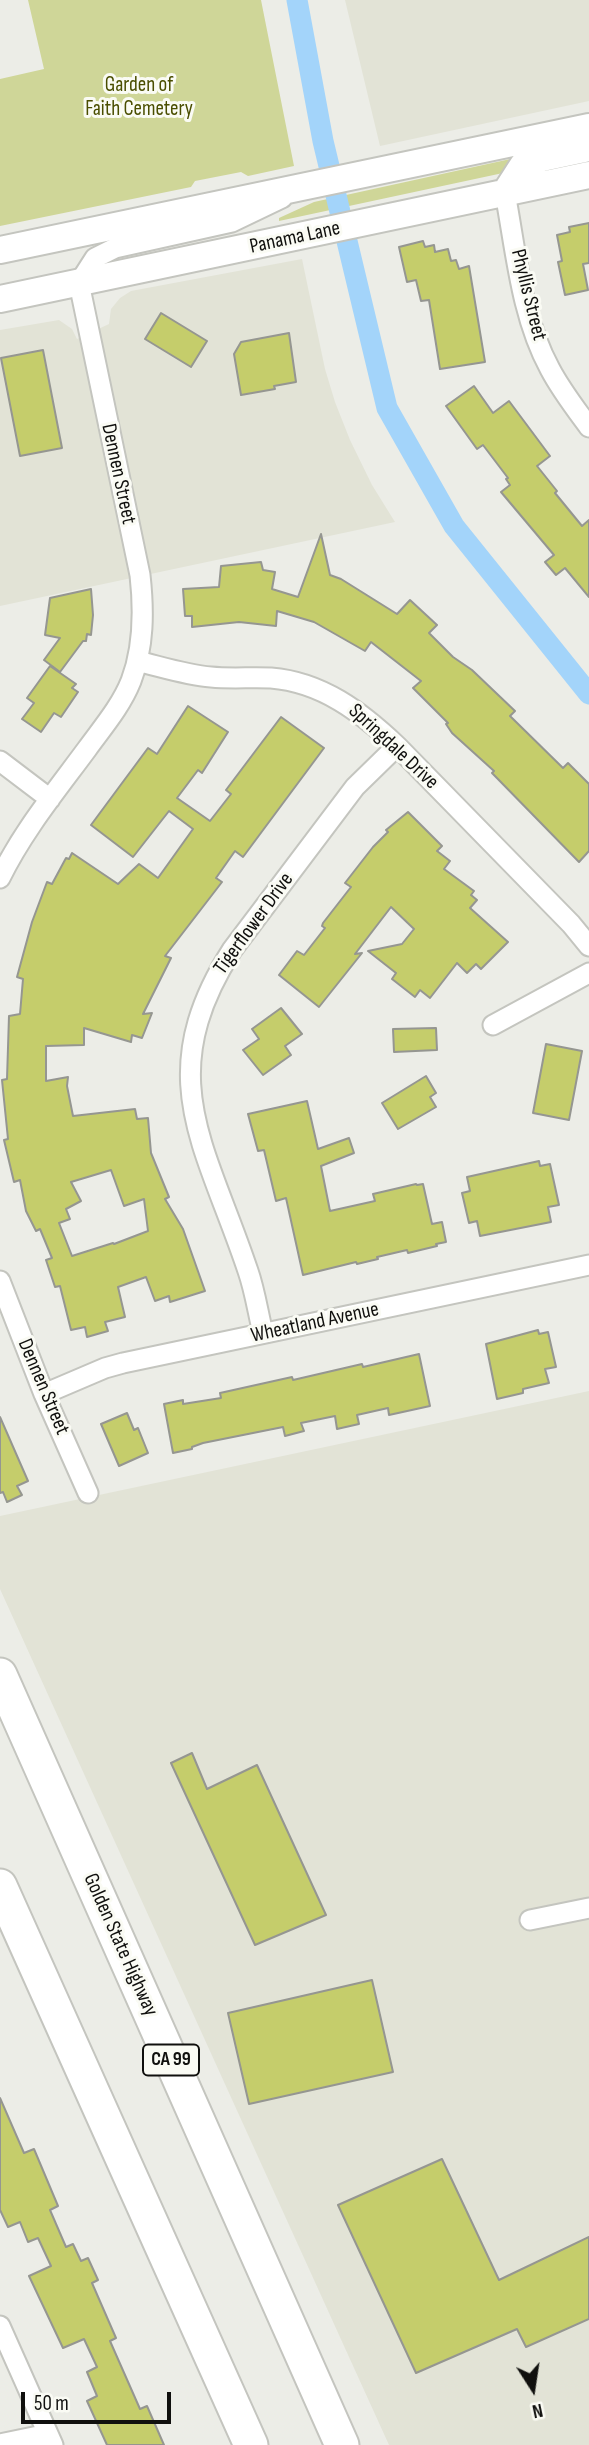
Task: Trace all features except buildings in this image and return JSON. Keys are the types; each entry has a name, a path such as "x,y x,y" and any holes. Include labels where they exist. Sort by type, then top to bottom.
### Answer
{"highway":[{"name":"Golden State Highway","path":"0,1675 342,2445"},
{"path":"0,1886 251,2445"}],"main road":[{"path":"0,250 589,127"},
{"path":"505,193 523,165 589,148"},
{"name":"Panama Lane","path":"0,299 589,175"}],"street":[{"path":"79,283 95,258 115,248 232,222 304,187"},
{"name":"Phyllis Street","path":"505,193 533,328 548,367 567,399 589,426"},
{"name":"Dennen Street","path":"0,878 25,834 116,711 137,661 142,633 143,604 139,575 79,283"},
{"name":"Springdale Drive","path":"137,661 215,678 274,678 317,689 346,703 397,746 571,924 589,946"},
{"name":"Tigerflower Drive","path":"263,1334 249,1273 198,1136 191,1103 193,1041 201,1008 214,978 232,950 355,787 397,746"},
{"path":"0,761 50,799"},
{"path":"493,1025 589,973"},
{"name":"Wheatland Avenue","path":"44,1394 114,1365 589,1265"},
{"name":"Dennen Street","path":"0,1281 44,1394 88,1493"},
{"path":"530,1920 589,1908"},
{"path":"0,2326 51,2440 0,2444"}],"shaded area":[{"path":"345,0 589,0 589,101 380,146"},
{"path":"302,259 325,369 335,402 372,485 395,522 0,606 0,330 59,320 72,329 77,339 109,324 111,309 120,298 131,291"},
{"path":"589,1391 589,2445 389,2445 0,1589 0,1516"}],"green space":[{"name":"Garden of Faith Cemetery","path":"28,0 261,0 294,166 248,176 241,172 195,181 191,187 0,226 0,79 44,69"},
{"path":"547,151 503,173 279,221 279,218 314,202"}],"waterway":[{"path":"297,0 323,141 387,408 454,526 589,694"}]}
